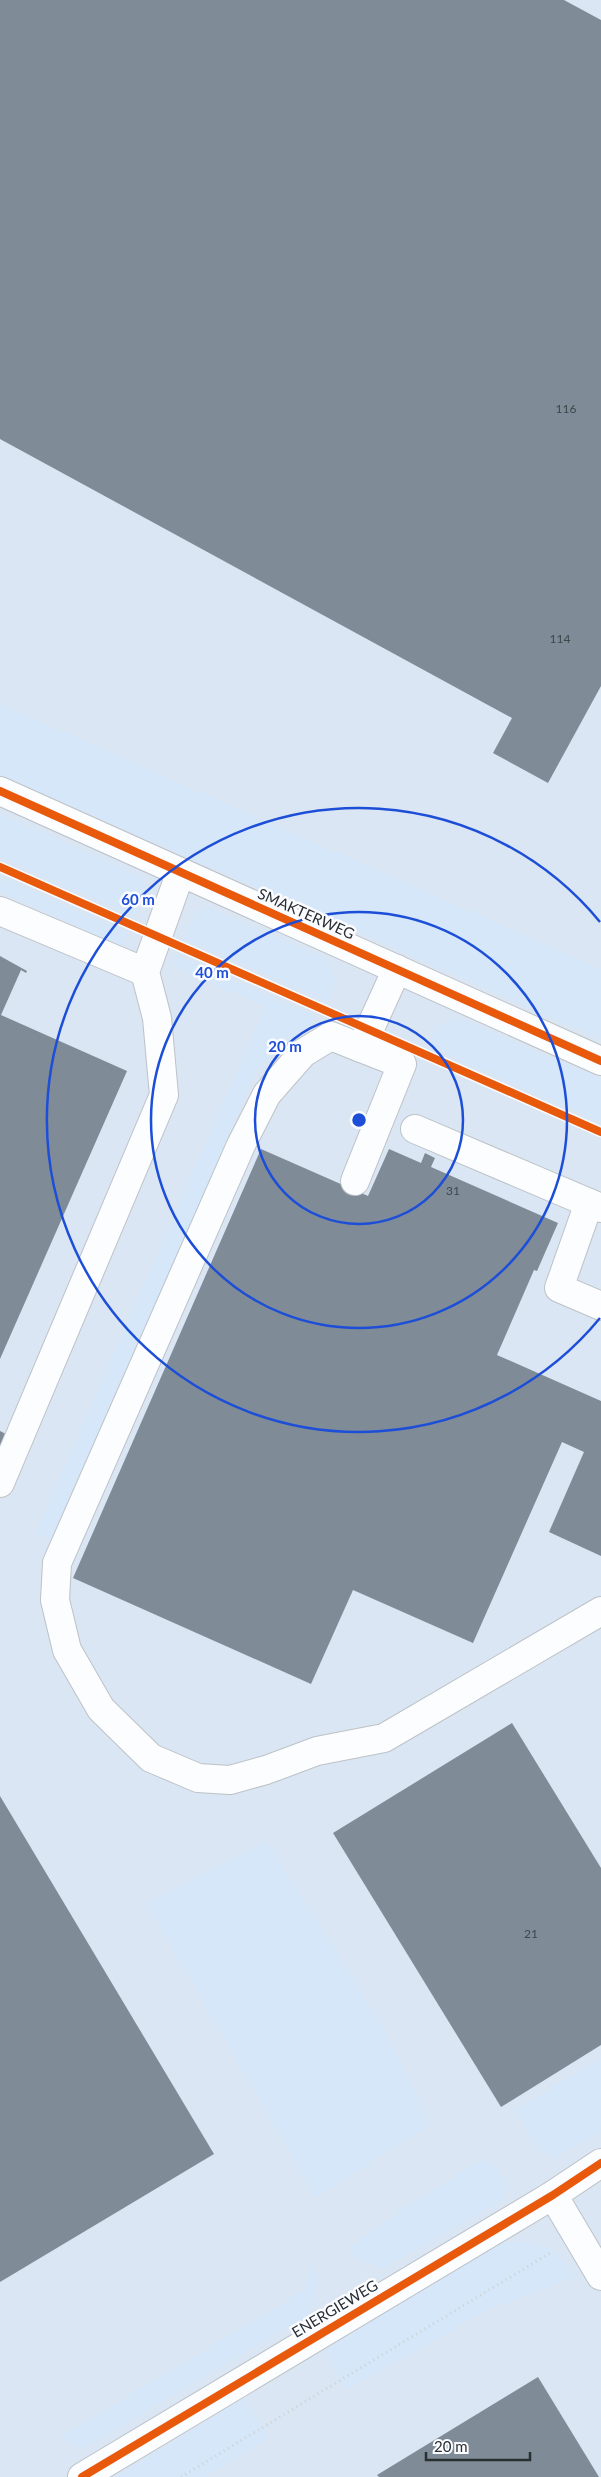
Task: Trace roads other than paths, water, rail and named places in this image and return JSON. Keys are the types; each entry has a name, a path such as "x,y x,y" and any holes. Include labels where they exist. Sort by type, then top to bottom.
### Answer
{"street":[{"name":"SMAKTERWEG","path":"0,791 154,859 180,874 601,1061"},
{"path":"0,1483 164,1095 157,1018 145,972 180,874"},
{"path":"0,911 145,972"},
{"path":"361,1048 397,969"},
{"path":"355,1181 402,1064 331,1036 302,1053 267,1094 241,1145 57,1563 54,1600 67,1650 101,1709 151,1758 198,1778 230,1780 266,1770 317,1751 384,1738 601,1611"},
{"path":"415,1128 595,1205 559,1288 601,1306"},
{"name":"ENERGIEWEG","path":"82,2477 553,2194 601,2163"},
{"path":"553,2194 601,2276"}]}
